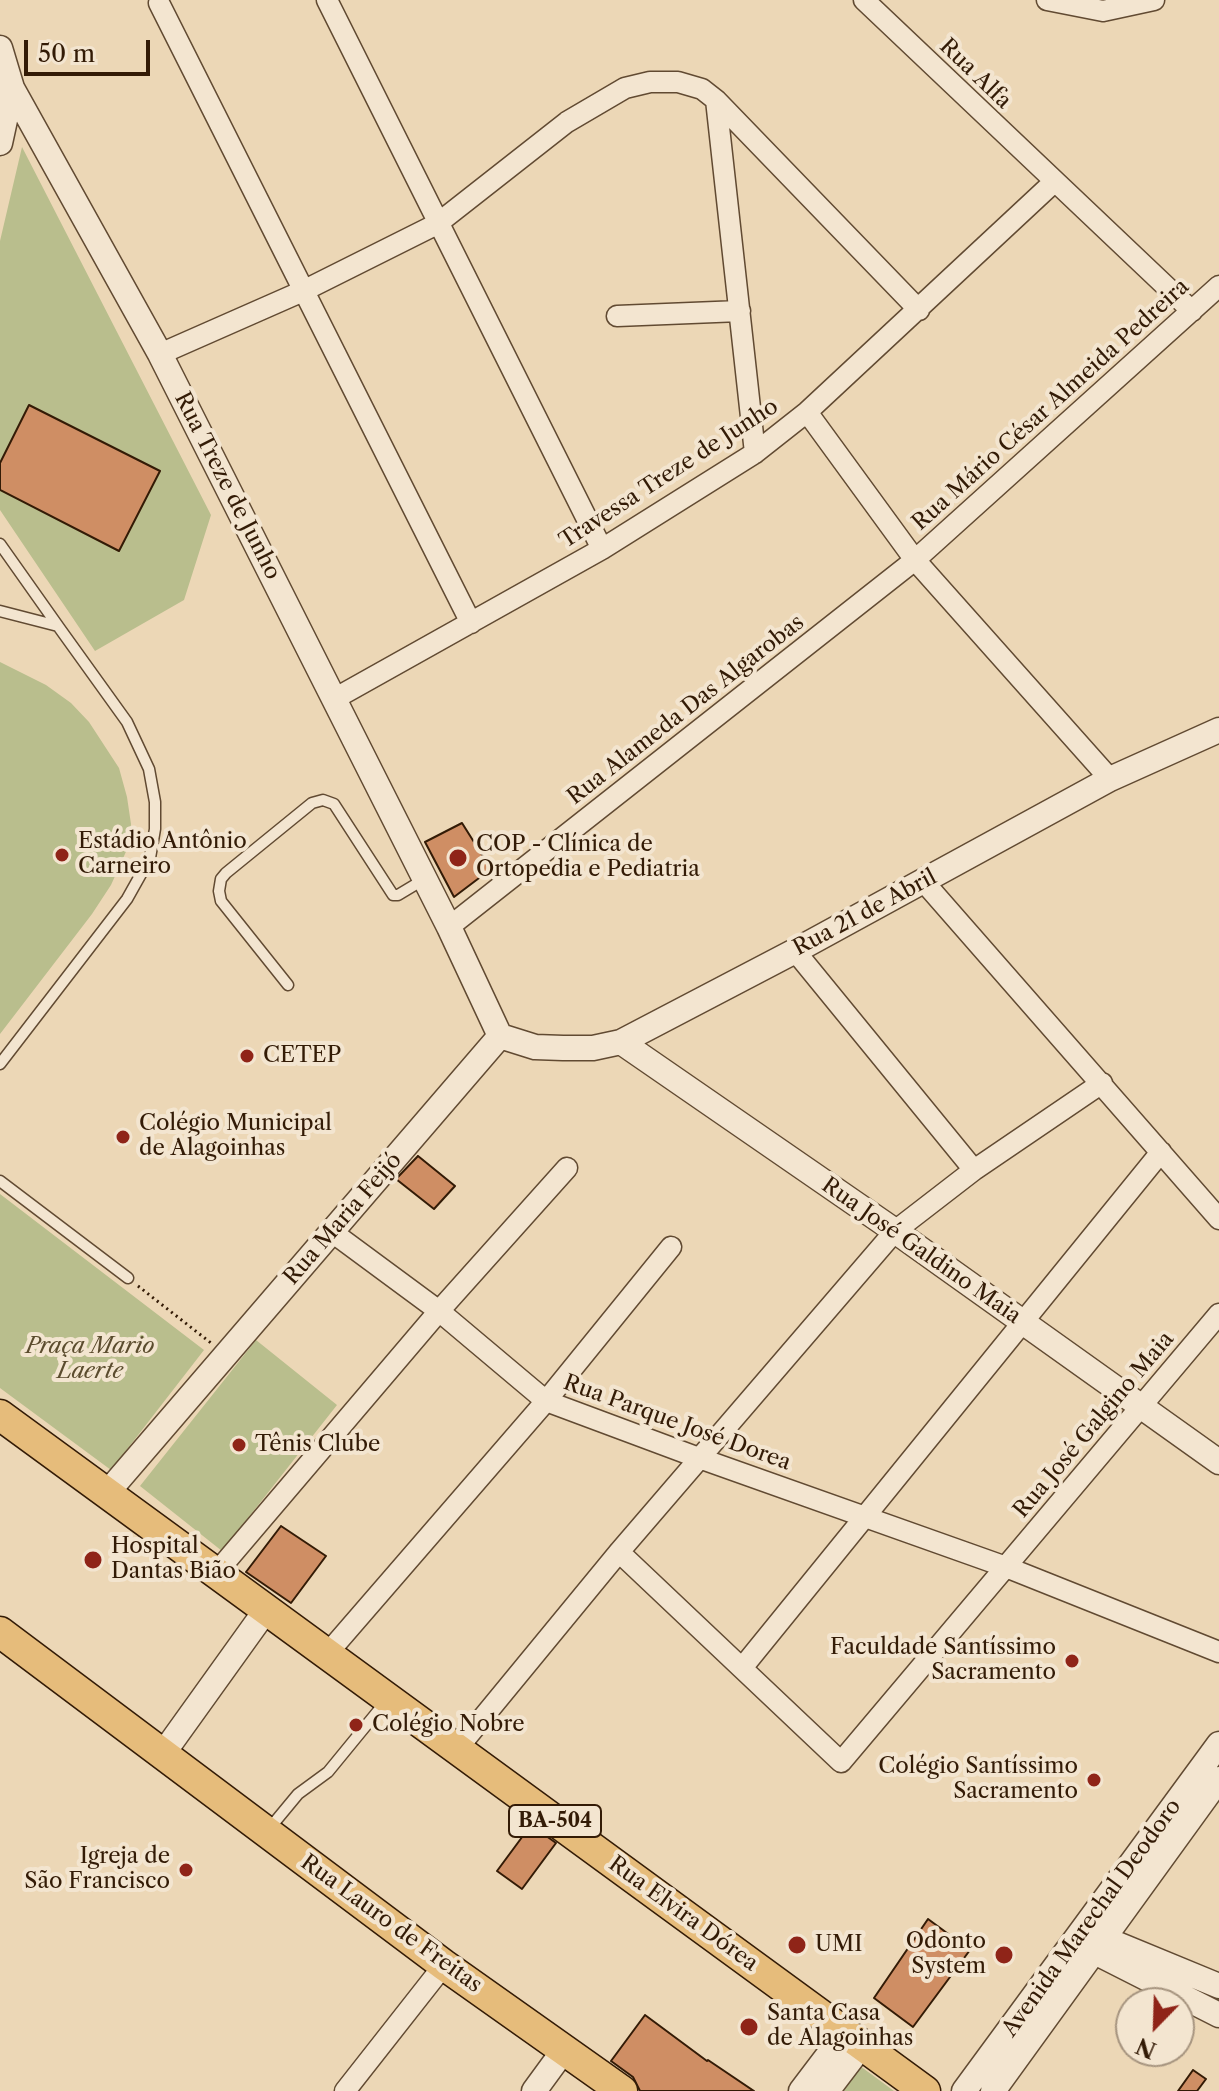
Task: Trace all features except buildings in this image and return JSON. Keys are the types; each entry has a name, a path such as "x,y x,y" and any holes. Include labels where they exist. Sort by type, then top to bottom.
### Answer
{"main road":[{"name":"BA-504","path":"0,1415 266,1610"},
{"name":"Rua Elvira Dórea","path":"266,1610 854,2039"},
{"name":"Rua Lauro de Freitas","path":"0,1632 444,1965 622,2091"},
{"name":"BA-504","path":"854,2039 925,2091"}],"street":[{"path":"327,0 602,549"},
{"path":"1047,0 1103,11 1154,0"},
{"name":"Rua Alfa","path":"868,2 1192,311"},
{"path":"159,3 471,623"},
{"name":"Rua Treze de Junho","path":"0,48 12,88 160,354 449,927"},
{"path":"160,354 303,291 437,224 567,122 625,88 650,82 678,82 702,89 716,100 919,310"},
{"path":"0,143 12,88"},
{"path":"716,100 755,453"},
{"name":"Travessa Treze de Junho","path":"334,699 602,549 755,453 807,412 1054,182"},
{"name":"Rua Mário César Almeida Pedreira","path":"915,560 1219,286"},
{"path":"617,316 740,311"},
{"path":"807,412 915,560 1110,779"},
{"name":"Rua Alameda Das Algarobas","path":"449,927 915,560"},
{"name":"Rua 21 de Abril","path":"500,1036 535,1047 593,1048 621,1042 924,882 1110,779 1219,730"},
{"path":"924,882 1219,1219"},
{"path":"449,927 500,1036"},
{"path":"795,951 974,1170"},
{"name":"Rua Maria Feijó","path":"107,1493 500,1036"},
{"name":"Rua José Galdino Maia","path":"621,1042 895,1231 1219,1462"},
{"path":"457,1749 619,1552 895,1231 974,1170 1102,1083"},
{"path":"742,1668 1161,1152"},
{"path":"216,1573 439,1311 567,1168"},
{"name":"Rua Parque José Dorea","path":"332,1232 439,1311 546,1401 1006,1567 1219,1652"},
{"path":"327,1654 546,1401 671,1247"},
{"name":"Rua José Galgino Maia","path":"1006,1567 1219,1314"},
{"path":"619,1552 837,1760 845,1761 1006,1567"},
{"path":"162,1755 266,1610"},
{"name":"Avenida Marechal Deodoro","path":"964,2091 1088,1940 1219,1744"},
{"path":"993,2091 1088,1940 1219,1779"},
{"path":"1088,1940 1219,1986"},
{"path":"1088,1940 1219,2015"},
{"path":"345,2091 444,1965"},
{"path":"801,2091 854,2039"},
{"path":"827,2091 854,2039"},
{"path":"534,2091 564,2050"}],"lane":[{"path":"0,544 127,722 149,769 155,802 155,829 150,858 127,899 0,1064"},
{"path":"0,611 58,626"},
{"path":"288,985 221,901 219,891 221,879 226,873 312,803 323,800 334,804 393,895 425,879"},
{"path":"0,1181 128,1278"},
{"path":"266,1832 298,1794 328,1772 388,1699"}],"path":[{"path":"128,1278 226,1355"}],"green space":[{"path":"22,147 211,515 184,600 95,651 0,510 0,241"},
{"name":"Estádio Antônio Carneiro","path":"0,662 46,685 71,703 89,722 119,768 131,824 129,845 111,885 0,1034"},
{"name":"Praça Mario Laerte","path":"0,1194 204,1350 111,1470 0,1388"},
{"name":"Tênis Clube","path":"256,1340 337,1405 222,1551 140,1486"},
{"path":"856,2063 894,2091 834,2091"}],"place":[{"name":"Estádio Antônio Carneiro","path":"62,855"},
{"name":"COP - Clínica de Ortopedia e Pediatria","path":"458,858"},
{"name":"CETEP","path":"247,1056"},
{"name":"Colégio Municipal de Alagoinhas","path":"123,1137"},
{"name":"Tênis Clube","path":"239,1445"},
{"name":"Hospital Dantas Bião","path":"93,1560"},
{"name":"Faculdade Santíssimo Sacramento","path":"1072,1661"},
{"name":"Colégio Nobre","path":"356,1725"},
{"name":"Colégio Santíssimo Sacramento","path":"1094,1780"},
{"name":"Igreja de São Francisco","path":"186,1870"},
{"name":"UMI","path":"797,1945"},
{"name":"Odonto System","path":"1004,1955"},
{"name":"Santa Casa de Alagoinhas","path":"749,2027"}]}
